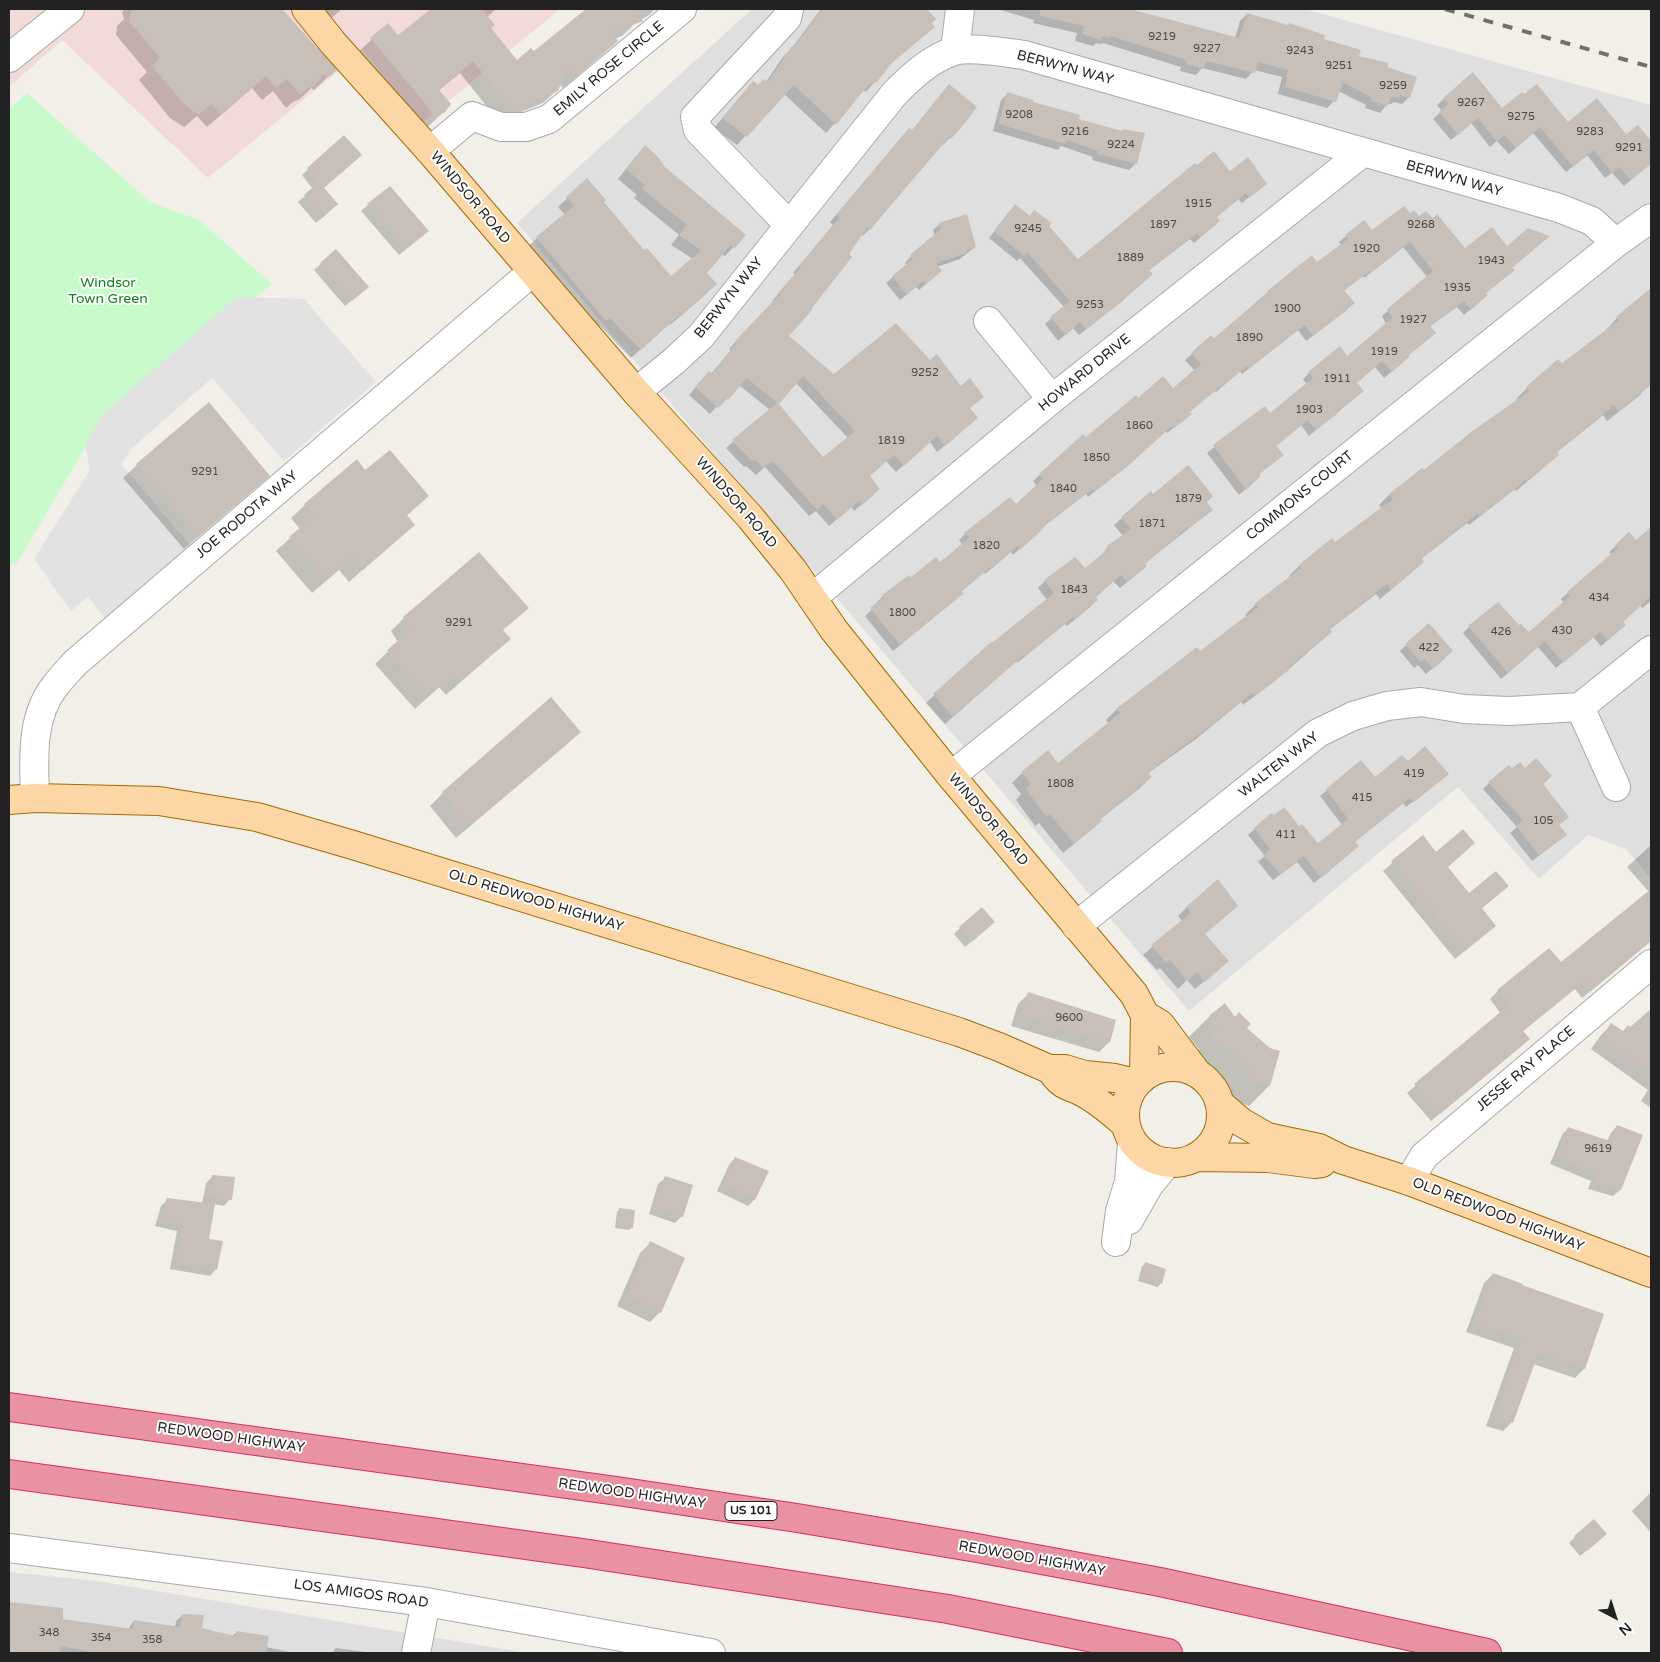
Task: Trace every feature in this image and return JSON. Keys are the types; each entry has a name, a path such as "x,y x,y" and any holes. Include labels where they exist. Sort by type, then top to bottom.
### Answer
{"highway":[{"name":"REDWOOD HIGHWAY","path":"9,1408 598,1488 797,1518 977,1548 1160,1582 1486,1653"},
{"path":"9,1474 583,1553 948,1609 1168,1653"}],"main road":[{"name":"WINDSOR ROAD","path":"306,9 333,43 430,151 636,392 750,517 793,570 834,630 951,776 1134,994 1145,1015 1160,1024 1197,1073"},
{"name":"OLD REDWOOD HIGHWAY","path":"22,799 160,801 257,817 959,1032 1049,1069 1066,1069 1084,1075 1140,1079"},
{"name":"WINDSOR ROAD","path":"1140,1079 1145,1015"},
{"path":"1170,1066 1184,1068 1197,1073 1211,1086 1220,1104 1221,1119 1218,1134 1210,1147 1198,1157 1186,1162 1157,1162 1143,1154 1128,1132 1124,1109 1128,1095 1140,1079 1156,1069 1170,1066"},
{"name":"OLD REDWOOD HIGHWAY","path":"1049,1069 1062,1084 1092,1098 1128,1132"},
{"name":"OLD REDWOOD HIGHWAY","path":"1220,1104 1241,1122 1267,1137 1319,1148 1343,1160 1409,1181 1651,1273"},
{"name":"OLD REDWOOD HIGHWAY","path":"1198,1157 1268,1158 1314,1164 1343,1160"}],"street":[{"path":"9,58 70,9"},
{"name":"EMILY ROSE CIRCLE","path":"430,151 472,116 501,127 526,127 549,119 682,9"},
{"path":"788,224 698,130 694,117 787,18 789,9"},
{"path":"955,51 960,9"},
{"name":"BERWYN WAY","path":"636,392 673,362 700,336 895,93 920,68 955,51 986,50 1024,55 1559,208 1592,221 1616,243"},
{"name":"HOWARD DRIVE","path":"812,598 1052,399 1362,153"},
{"name":"COMMONS COURT","path":"951,776 1616,243 1651,218"},
{"name":"JOE RODOTA WAY","path":"22,799 34,767 37,723 42,707 54,687 75,663 532,272"},
{"path":"988,321 1052,399"},
{"path":"1616,787 1580,707 1651,650"},
{"name":"WALTEN WAY","path":"1076,926 1318,733 1353,716 1388,706 1421,702 1464,709 1509,711 1580,707"},
{"name":"JESSE RAY PLACE","path":"1409,1181 1424,1156 1651,964"},
{"path":"1128,1132 1129,1182 1120,1211 1116,1242 1149,1185 1168,1162"},
{"name":"LOS AMIGOS ROAD","path":"9,1548 426,1602 712,1653"},
{"path":"416,1653 426,1602"}],"shaded area":[{"path":"9,9 560,9 422,123 363,51 208,178 62,40 9,87"},
{"path":"752,9 1304,9 1651,105 1651,879 1626,849 1588,835 1539,879 1458,787 1189,1011 517,223"},
{"path":"237,297 304,299 376,382 284,461 212,378 132,448 122,463 190,545 105,618 88,597 71,611 34,559 90,470 85,445 103,414"},
{"path":"9,1572 97,1581 527,1653 9,1653"}],"green space":[{"name":"Windsor Town Green","path":"27,93 150,202 199,220 272,284 236,312 94,433 17,563 9,564 9,109"}],"building":[{"path":"131,9 282,9 337,70 329,77 323,74 315,86 308,88 300,95 287,79 276,88 266,76 221,115 211,104 198,115 184,104 152,66 160,58 129,21"},
{"path":"431,9 482,9 495,25 491,28 517,60 531,48 534,51 586,9 635,9 643,21 611,33 618,41 616,43 603,54 588,62 590,64 577,76 567,68 558,91 537,99 522,111 514,111 473,61 439,90 451,104 445,112 435,118 370,38 388,23 398,35"},
{"path":"822,9 927,9 936,19 932,23 935,27 893,62 876,83 873,82 864,90 836,125 794,85 747,137 722,118 753,81 758,85 764,79 768,82 791,47 793,48"},
{"path":"1040,9 1130,9 1239,38 1247,13 1288,25 1289,23 1325,35 1324,39 1361,50 1359,56 1389,63 1387,67 1417,77 1410,98 1400,95 1400,98 1391,97 1388,106 1371,101 1372,98 1343,82 1336,102 1285,87 1288,70 1258,62 1255,73 1206,61 1204,69 1186,64 1187,60 1110,36 1110,38 1102,36 1101,40 1082,34 1084,26 1040,16"},
{"path":"1473,72 1502,108 1522,92 1524,94 1537,84 1568,122 1597,98 1626,134 1638,125 1651,141 1651,164 1631,180 1619,167 1612,173 1594,150 1573,167 1540,127 1516,148 1504,135 1497,142 1478,118 1458,135 1439,112 1448,104 1443,98"},
{"path":"949,84 977,107 870,230 867,228 849,254 852,257 813,309 789,336 834,374 896,323 930,360 937,354 961,386 970,378 984,397 970,408 978,418 945,446 937,436 904,466 894,455 870,476 880,489 862,505 859,501 837,520 823,504 817,510 773,461 763,468 754,459 752,461 732,440 777,403 747,378 728,400 726,398 718,408 695,387 709,371 712,374 737,342 735,341 780,294 778,293 840,217 836,215 909,128 912,130","holes":["803,376 855,431 823,457 779,404"]},
{"path":"1007,92 1033,100 1033,102 1080,115 1079,119 1122,131 1123,129 1145,133 1137,164 1097,154 1098,151 1067,140 1065,144 999,124"},
{"path":"344,135 362,155 324,188 307,168"},
{"path":"645,145 658,157 665,167 746,235 735,248 731,245 707,273 717,284 641,350 610,318 606,321 536,237 574,206 566,197 587,178 606,200 604,202 644,250 647,248 671,276 701,250 679,235 687,225 642,189 645,185 626,169"},
{"path":"1214,151 1230,171 1248,157 1267,184 1249,198 1246,193 1217,217 1220,221 1201,237 1197,233 1149,270 1153,274 1086,329 1080,322 1066,335 1050,317 1070,301 1027,252 1024,256 994,231 1015,204 1030,216 1034,210 1052,223 1049,226 1078,259 1195,163 1197,165"},
{"path":"319,182 338,204 323,217 304,195"},
{"path":"390,186 429,231 406,249 367,204"},
{"path":"1404,206 1410,213 1414,210 1419,216 1426,211 1433,218 1437,214 1465,248 1492,227 1507,246 1528,228 1550,236 1512,268 1515,270 1486,293 1488,295 1471,310 1464,301 1430,326 1436,333 1392,372 1382,361 1357,383 1364,391 1336,412 1337,414 1316,430 1308,420 1276,446 1284,455 1259,474 1261,476 1246,490 1213,445 1265,406 1270,413 1313,378 1308,372 1340,346 1347,356 1392,318 1387,309 1433,271 1410,242 1371,273 1370,271 1344,290 1355,303 1313,336 1305,325 1249,368 1247,366 1190,412 1192,414 1174,428 1172,426 1129,465 1095,491 1093,489 1048,522 1020,550 1018,546 991,567 962,591 963,594 900,645 870,608 884,597 882,595 909,575 911,577 936,557 940,562 969,538 964,533 1010,497 1016,504 1043,479 1039,474 1083,434 1086,437 1136,395 1138,398 1163,376 1173,388 1201,364 1191,353 1211,335 1214,338 1269,292 1267,291 1312,255 1317,262 1348,239 1345,235 1364,220 1372,230"},
{"path":"967,214 976,247 967,250 967,253 936,263 942,271 926,284 923,281 907,295 892,276 913,259 910,255 941,229 939,223"},
{"path":"336,249 369,287 352,301 320,263"},
{"path":"1651,288 1651,385 1618,411 1614,405 1557,452 1559,455 1527,481 1480,516 1478,513 1422,558 1424,562 1391,590 1387,584 1330,629 1332,632 1288,668 1289,670 1254,696 1252,693 1148,772 1152,777 1100,819 1102,821 1074,844 1050,814 1046,817 1026,789 1031,783 1021,772 1048,750 1058,763 1120,713 1116,709 1197,647 1200,651 1258,607 1255,603 1301,568 1299,565 1332,538 1335,542 1393,499 1389,494 1529,391 1526,387 1558,359 1562,363 1619,320 1616,317"},
{"path":"209,402 270,476 198,537 136,464"},
{"path":"390,450 429,496 407,515 415,525 363,570 353,557 326,581 289,537 314,516 304,504 357,459 365,470"},
{"path":"1188,465 1213,496 1207,502 1213,510 1188,527 1145,564 1147,566 1128,582 1121,575 1096,597 1098,600 1024,655 953,717 933,694 991,642 1054,593 1044,580 1075,557 1085,568 1109,548 1107,546 1131,529 1121,517 1151,491 1153,494"},
{"path":"1651,527 1651,596 1623,622 1626,625 1608,640 1600,632 1563,663 1545,641 1508,673 1468,626 1498,602 1519,625 1521,624 1529,632 1570,596 1567,592 1618,548 1615,545 1629,532 1636,540"},
{"path":"479,552 529,608 503,630 511,639 460,682 454,675 429,696 387,650 412,629 403,617"},
{"path":"1429,623 1453,651 1433,669 1425,659 1421,662 1405,644"},
{"path":"551,697 581,732 470,826 442,792"},
{"path":"1425,746 1449,774 1414,802 1410,798 1355,842 1359,846 1321,878 1304,856 1280,874 1263,855 1270,849 1254,828 1271,813 1274,815 1284,807 1299,826 1302,824 1318,843 1348,819 1326,789 1361,760 1375,777 1402,755 1408,761"},
{"path":"1536,758 1552,776 1543,784 1569,817 1559,825 1567,835 1539,855 1516,826 1523,820 1488,782 1509,765 1512,768 1520,762 1525,768"},
{"path":"1463,829 1475,843 1448,867 1469,893 1496,871 1509,886 1482,908 1496,926 1465,951 1391,861 1423,835 1436,852"},
{"path":"1218,879 1238,906 1205,934 1229,961 1205,982 1197,972 1187,981 1170,960 1166,963 1151,945 1191,913 1186,907"},
{"path":"1651,889 1651,941 1591,991 1583,982 1523,1031 1530,1039 1440,1114 1414,1084 1509,1005 1497,990 1549,948 1561,962"},
{"path":"982,907 995,922 972,942 959,927"},
{"path":"1028,992 1116,1020 1110,1043 1021,1016"},
{"path":"1225,1003 1235,1017 1239,1012 1251,1024 1247,1028 1270,1048 1280,1051 1270,1086 1247,1078 1249,1071 1244,1068 1245,1064 1211,1037 1218,1028 1209,1016"},
{"path":"1651,1009 1651,1074 1601,1038 1611,1023 1623,1031 1628,1025 1630,1027"},
{"path":"1617,1125 1643,1135 1621,1190 1594,1183 1597,1174 1556,1158 1568,1127 1610,1141"},
{"path":"735,1157 769,1171 755,1200 722,1184"},
{"path":"212,1175 235,1177 232,1200 208,1196"},
{"path":"665,1176 693,1185 683,1217 654,1208"},
{"path":"167,1198 215,1204 209,1239 223,1241 217,1270 176,1262 183,1224 161,1220"},
{"path":"619,1208 635,1210 633,1228 617,1226"},
{"path":"650,1241 685,1258 661,1313 626,1296"},
{"path":"1145,1262 1166,1269 1162,1284 1141,1278"},
{"path":"1493,1273 1604,1314 1585,1369 1538,1354 1513,1423 1494,1416 1522,1339 1474,1323"},
{"path":"1594,1519 1607,1534 1587,1551 1574,1536"},
{"path":"9,1602 63,1608 63,1619 133,1629 134,1620 180,1627 182,1614 204,1615 202,1628 235,1636 236,1631 269,1636 266,1653 96,1653 61,1646 60,1653 9,1653"}],"railway":[{"path":"1445,9 1651,67"}]}
